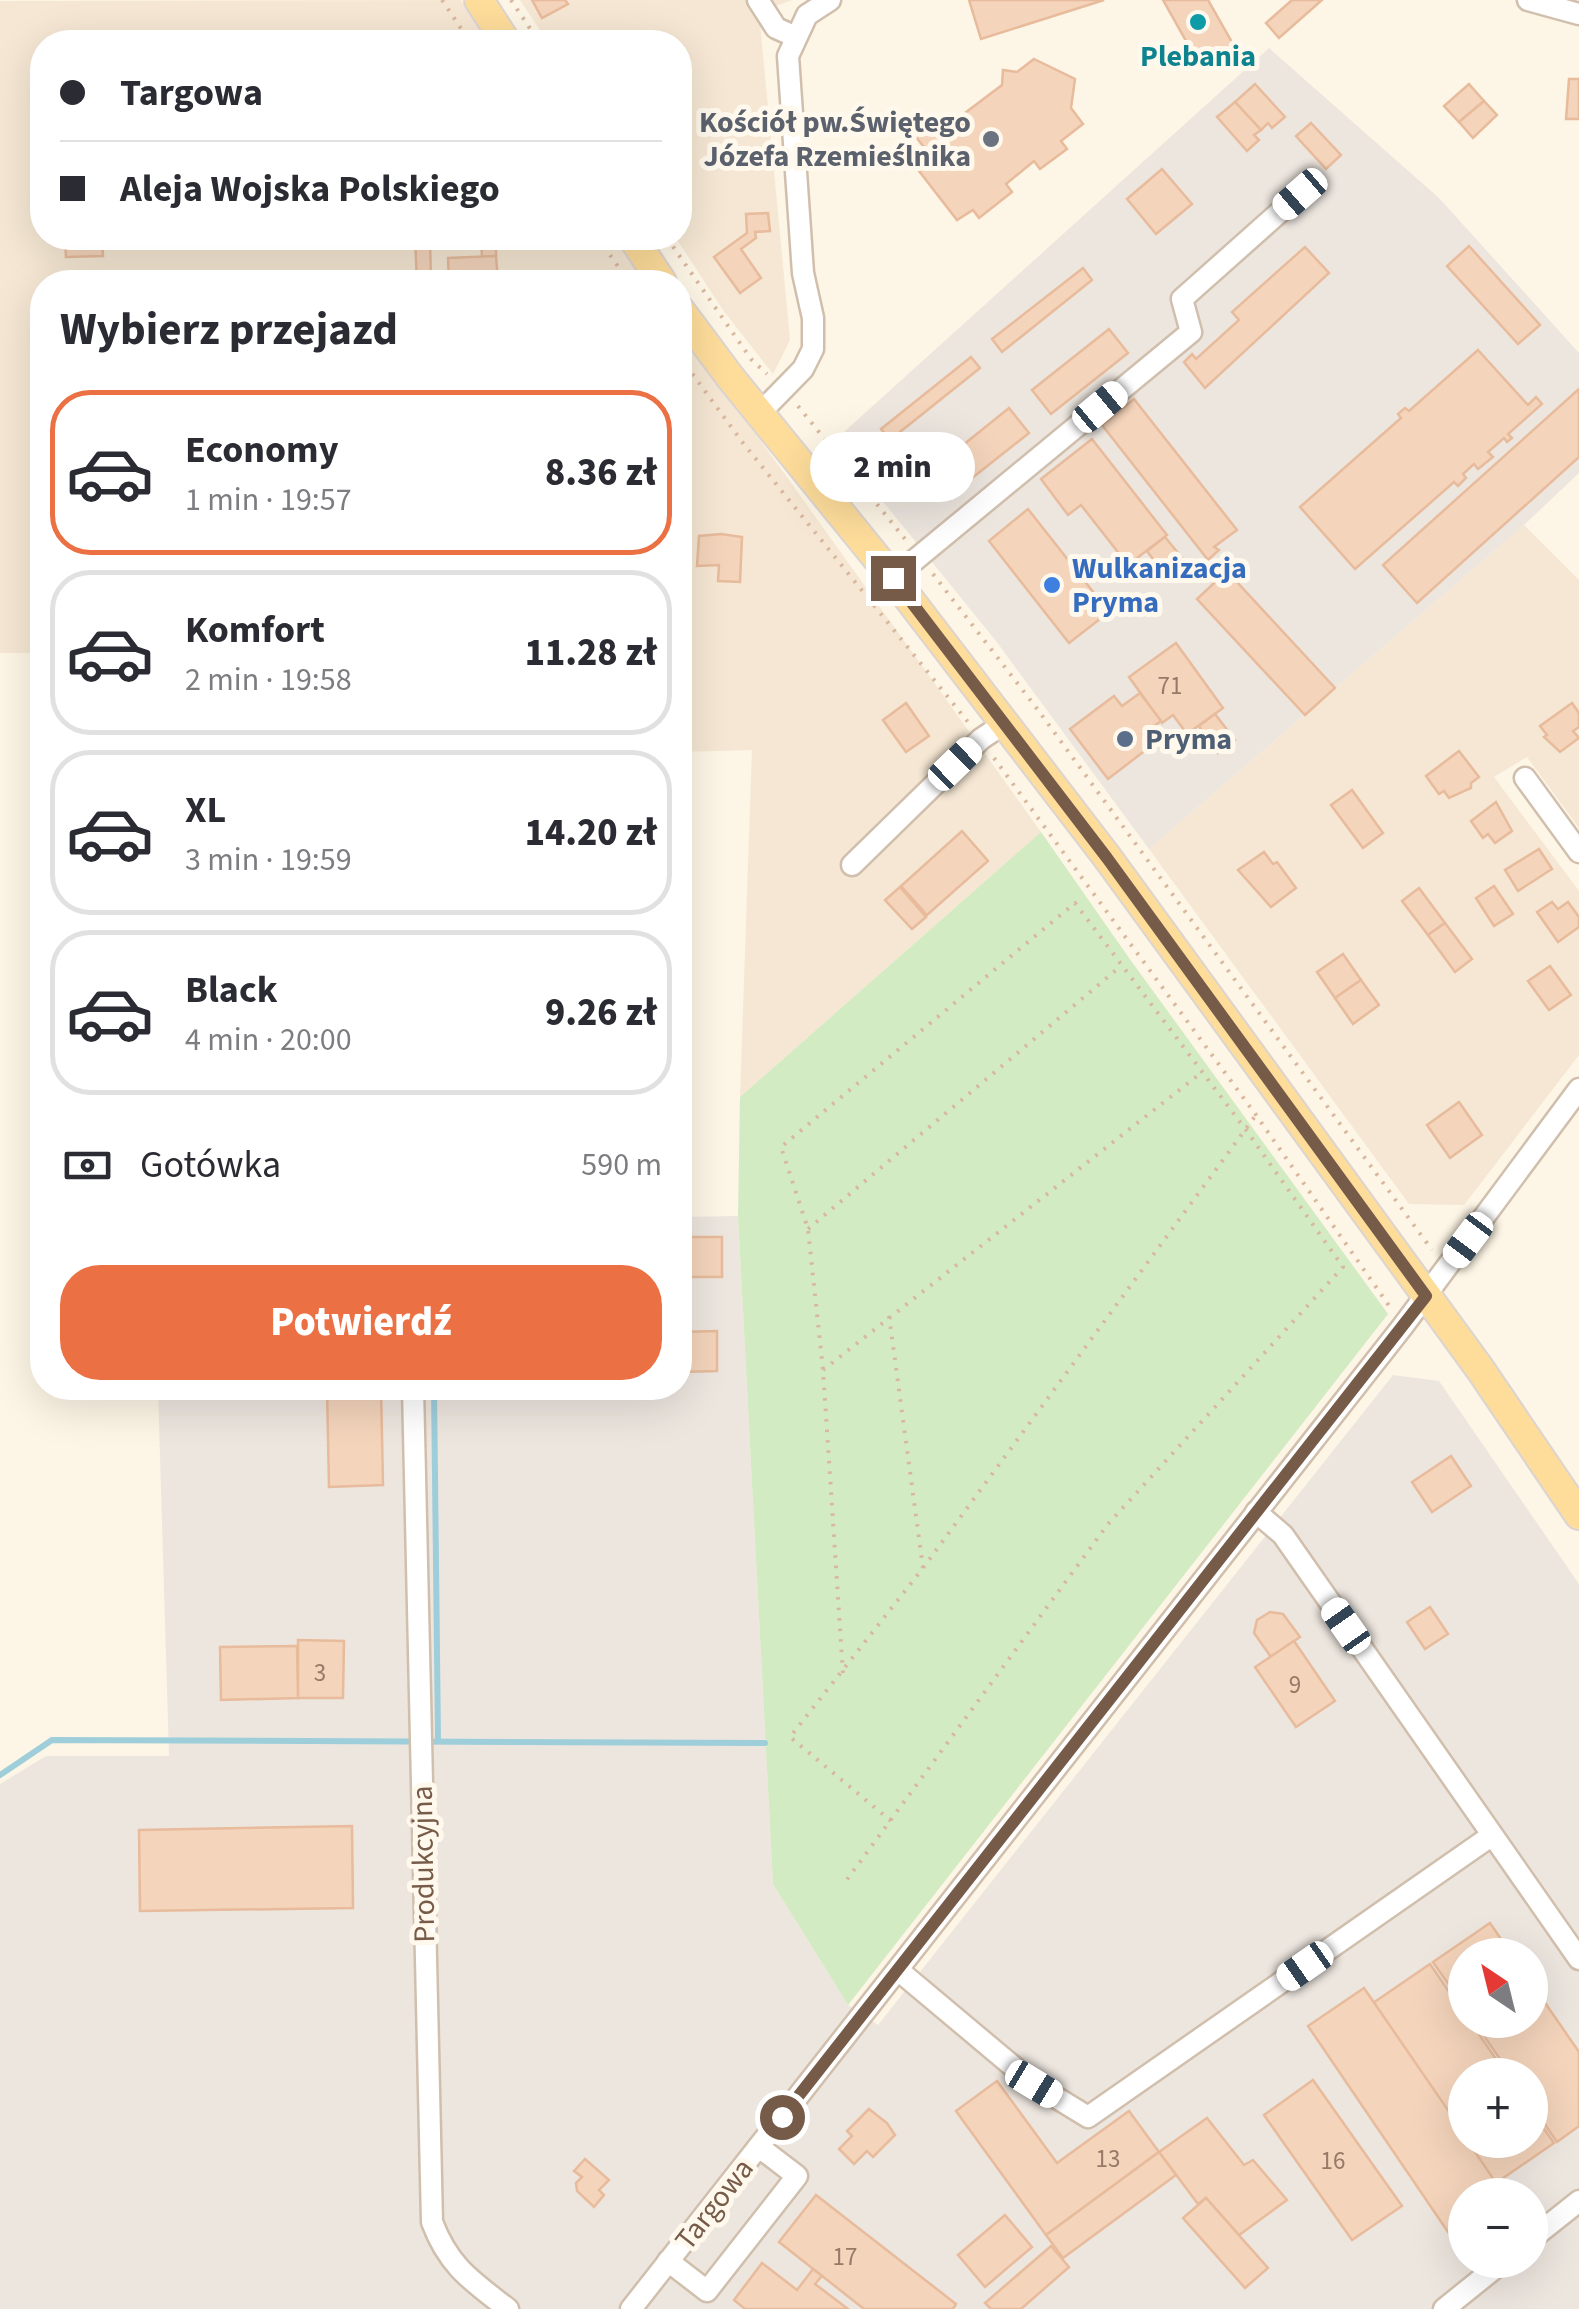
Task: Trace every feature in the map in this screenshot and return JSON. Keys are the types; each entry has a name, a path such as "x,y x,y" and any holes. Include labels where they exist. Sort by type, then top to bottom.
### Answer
{"main road":[{"path":"479,0 498,30"},
{"path":"692,326 1005,723 1480,1369 1579,1515"}],"street":[{"path":"758,0 776,28 796,37"},
{"path":"760,414 803,369 813,349 814,318 803,273 788,56 807,15 830,0"},
{"path":"1528,0 1579,14"},
{"path":"893,578 1191,332 1182,299 1300,194"},
{"path":"852,865 981,738 1005,723"},
{"path":"1524,778 1579,852"},
{"name":"Targowa","path":"631,2309 1403,1326 1579,1089"},
{"name":"Produkcyjna","path":"413,1400 432,2222 443,2250 460,2272 508,2309"},
{"path":"1256,1512 1283,1535 1579,1959"},
{"path":"898,1970 1034,2084 1088,2116 1492,1836"},
{"path":"668,2261 707,2291 797,2176 759,2147"},
{"path":"1548,2226 1579,2201"},
{"path":"1444,2309 1483,2278"}],"path":[{"path":"442,0 462,30"},
{"path":"511,0 531,30"},
{"path":"692,373 743,443 981,738 1256,1115 1403,1326"},
{"path":"843,1672 823,1370 808,1229 781,1147 1076,903 1343,1267 1108,1524 843,1885"},
{"path":"808,1229 1122,966"},
{"path":"823,1370 1202,1072"},
{"path":"891,1821 790,1737 923,1568 1256,1115"},
{"path":"889,1316 923,1568"}],"shaded area":[{"path":"461,0 482,30 30,30 30,250 627,250 641,270 30,270 30,653 0,653 0,1"},
{"path":"520,0 792,0 759,12 790,340 773,374 723,310 684,250 692,250 692,30 540,30"},
{"path":"1269,48 1439,198 1579,353 1579,473 1149,849 996,641 834,441"},
{"path":"692,345 1041,832 740,1097 752,750 692,752"},
{"path":"1524,525 1579,580 1579,828 1527,757 1494,777 1579,891 1579,1055 1464,1205 1409,1204 1149,849"},
{"path":"738,1216 773,1884 848,2005 878,2025 1393,1375 1439,1381 1579,1584 1579,2309 0,2309 0,1784 46,1756 169,1756 158,1400 692,1400 692,1217"}],"green space":[{"path":"1041,832 1388,1314 848,2005 773,1884 738,1216 740,1097"}],"building":[{"path":"532,0 565,0 568,4 542,18"},
{"path":"969,0 1104,0 981,39"},
{"name":"Plebania","path":"1163,0 1208,0 1233,44 1199,64"},
{"path":"1292,0 1322,0 1279,38 1266,23"},
{"name":"Kościół pw.Świętego Józefa Rzemieślnika","path":"1034,59 1075,79 1071,108 1083,124 1061,141 1067,149 1040,169 1034,161 1006,184 1012,192 979,218 973,210 957,220 919,171 934,160 916,137 934,123 941,131 1002,85 1003,70 1017,72"},
{"path":"1569,79 1579,79 1579,119 1566,119"},
{"path":"1255,84 1285,117 1272,128 1268,123 1261,130 1235,102"},
{"path":"1469,84 1484,101 1459,122 1444,106"},
{"path":"1484,101 1497,115 1473,138 1459,122"},
{"path":"1235,102 1261,130 1254,135 1259,140 1247,151 1217,117"},
{"path":"1311,123 1341,155 1326,169 1296,136"},
{"path":"1162,169 1192,204 1156,234 1127,199"},
{"path":"768,213 770,231 755,232 756,238 741,249 761,278 740,293 714,257 747,233 746,214"},
{"path":"1469,246 1540,325 1518,344 1447,266"},
{"path":"1305,247 1329,273 1205,388 1184,362 1192,354 1196,359 1239,320 1232,312"},
{"path":"66,250 103,250 103,256 66,257"},
{"path":"416,250 430,250 431,270 416,270"},
{"path":"482,250 496,250 496,256 482,257"},
{"path":"496,256 497,270 448,270 448,258"},
{"path":"1083,268 1092,280 1002,352 992,339"},
{"path":"1109,329 1128,353 1051,414 1032,390"},
{"path":"1478,350 1528,405 1536,397 1542,404 1508,434 1512,438 1507,442 1504,438 1488,452 1493,457 1478,469 1474,464 1463,474 1466,478 1458,486 1454,482 1355,569 1300,507 1401,418 1398,414 1405,408 1409,411"},
{"path":"971,357 980,368 890,440 881,429"},
{"path":"1579,389 1579,457 1417,603 1383,565"},
{"path":"1134,399 1237,530 1214,547 1219,550 1208,560 1102,425"},
{"path":"1009,408 1029,433 952,494 932,470"},
{"path":"1092,439 1167,535 1128,565 1081,505 1068,515 1041,479"},
{"path":"1028,509 1109,612 1069,643 989,541"},
{"path":"699,536 742,537 740,582 718,581 719,565 697,566"},
{"path":"1165,537 1183,559 1164,574 1147,551"},
{"path":"1231,567 1240,577 1236,581 1335,688 1305,715 1197,599"},
{"path":"1176,643 1223,708 1187,734 1173,715 1162,723 1129,677"},
{"path":"1140,693 1161,721 1143,734 1151,746 1108,779 1070,729 1114,696 1122,706"},
{"path":"906,703 929,736 906,752 883,720"},
{"path":"1572,703 1579,713 1579,727 1573,731 1579,738 1560,752 1544,737 1547,735 1540,726"},
{"path":"1215,714 1235,740 1218,753 1199,726"},
{"path":"1459,751 1479,777 1471,788 1449,798 1444,791 1439,794 1426,776"},
{"path":"1352,790 1383,833 1363,848 1331,805"},
{"path":"1496,802 1512,831 1495,843 1488,834 1483,838 1471,821"},
{"path":"962,831 988,861 927,915 901,886"},
{"path":"1539,849 1552,869 1518,891 1505,870"},
{"path":"1264,852 1273,864 1277,862 1296,888 1271,907 1238,870"},
{"path":"1494,886 1513,914 1494,926 1476,898"},
{"path":"900,887 926,917 912,929 885,900"},
{"path":"1419,888 1445,923 1428,935 1402,901"},
{"path":"1552,902 1558,909 1568,902 1579,917 1579,927 1558,942 1537,912"},
{"path":"1445,923 1472,959 1455,972 1428,935"},
{"path":"1343,954 1361,980 1335,998 1317,972"},
{"path":"1550,966 1571,995 1549,1010 1528,981"},
{"path":"1361,980 1379,1005 1353,1024 1335,998"},
{"path":"1459,1102 1482,1135 1450,1158 1427,1125"},
{"path":"692,1237 722,1237 722,1277 692,1277"},
{"path":"717,1331 717,1371 692,1372 692,1332"},
{"path":"327,1400 381,1400 383,1485 329,1487"},
{"path":"1451,1456 1471,1486 1432,1512 1412,1482"},
{"path":"1430,1607 1448,1634 1425,1649 1407,1622"},
{"path":"1270,1612 1283,1614 1300,1637 1271,1657 1254,1633 1257,1620"},
{"path":"298,1640 344,1641 343,1698 298,1698"},
{"path":"1294,1641 1335,1701 1296,1727 1255,1667"},
{"path":"297,1646 298,1698 221,1700 220,1647"},
{"path":"352,1826 353,1908 140,1911 139,1830"},
{"path":"1490,1923 1500,1938 1468,1938"},
{"path":"1448,1952 1448,1984 1433,1962"},
{"path":"1430,1964 1448,1990 1448,2038 1481,2038 1495,2058 1448,2058 1448,2112 1373,2003"},
{"path":"1364,1988 1448,2110 1448,2158 1481,2158 1495,2178 1448,2178 1448,2232 1308,2026"},
{"path":"1548,2007 1579,2052 1579,2126 1557,2142 1548,2129 1548,2058 1499,2058 1485,2038 1548,2038"},
{"path":"1313,2080 1402,2206 1352,2240 1264,2115"},
{"path":"997,2081 1057,2163 1129,2111 1159,2152 1046,2235 956,2111"},
{"path":"869,2109 895,2135 873,2157 867,2151 854,2164 839,2149 852,2136 847,2131"},
{"path":"1207,2118 1244,2165 1253,2160 1287,2200 1239,2235 1206,2198 1198,2204 1159,2152"},
{"path":"1159,2152 1176,2175 1063,2258 1046,2235"},
{"path":"1479,2158 1532,2158 1503,2178 1493,2178"},
{"path":"585,2159 609,2180 599,2190 604,2195 594,2207 577,2191 576,2183 582,2177 574,2171"},
{"path":"816,2195 956,2304 953,2309 864,2309 779,2242"},
{"path":"1206,2198 1268,2268 1245,2288 1183,2218"},
{"path":"1005,2215 1032,2247 985,2287 958,2255"},
{"path":"1051,2246 1069,2267 1021,2309 991,2309 985,2303"},
{"path":"762,2263 797,2290 813,2269 822,2276 815,2284 848,2309 745,2309 734,2300"}],"waterway":[{"path":"434,1400 438,1739"},
{"path":"0,1775 52,1740 765,1743"}],"place":[{"name":"Plebania","path":"1198,22"},
{"name":"Kościół pw.Świętego Józefa Rzemieślnika","path":"991,139"},
{"name":"Wulkanizacja Pryma","path":"1052,585"},
{"name":"Pryma","path":"1125,739"}],"route":[{"path":"782,2117 1426,1296 1107,858 893,578"}]}
